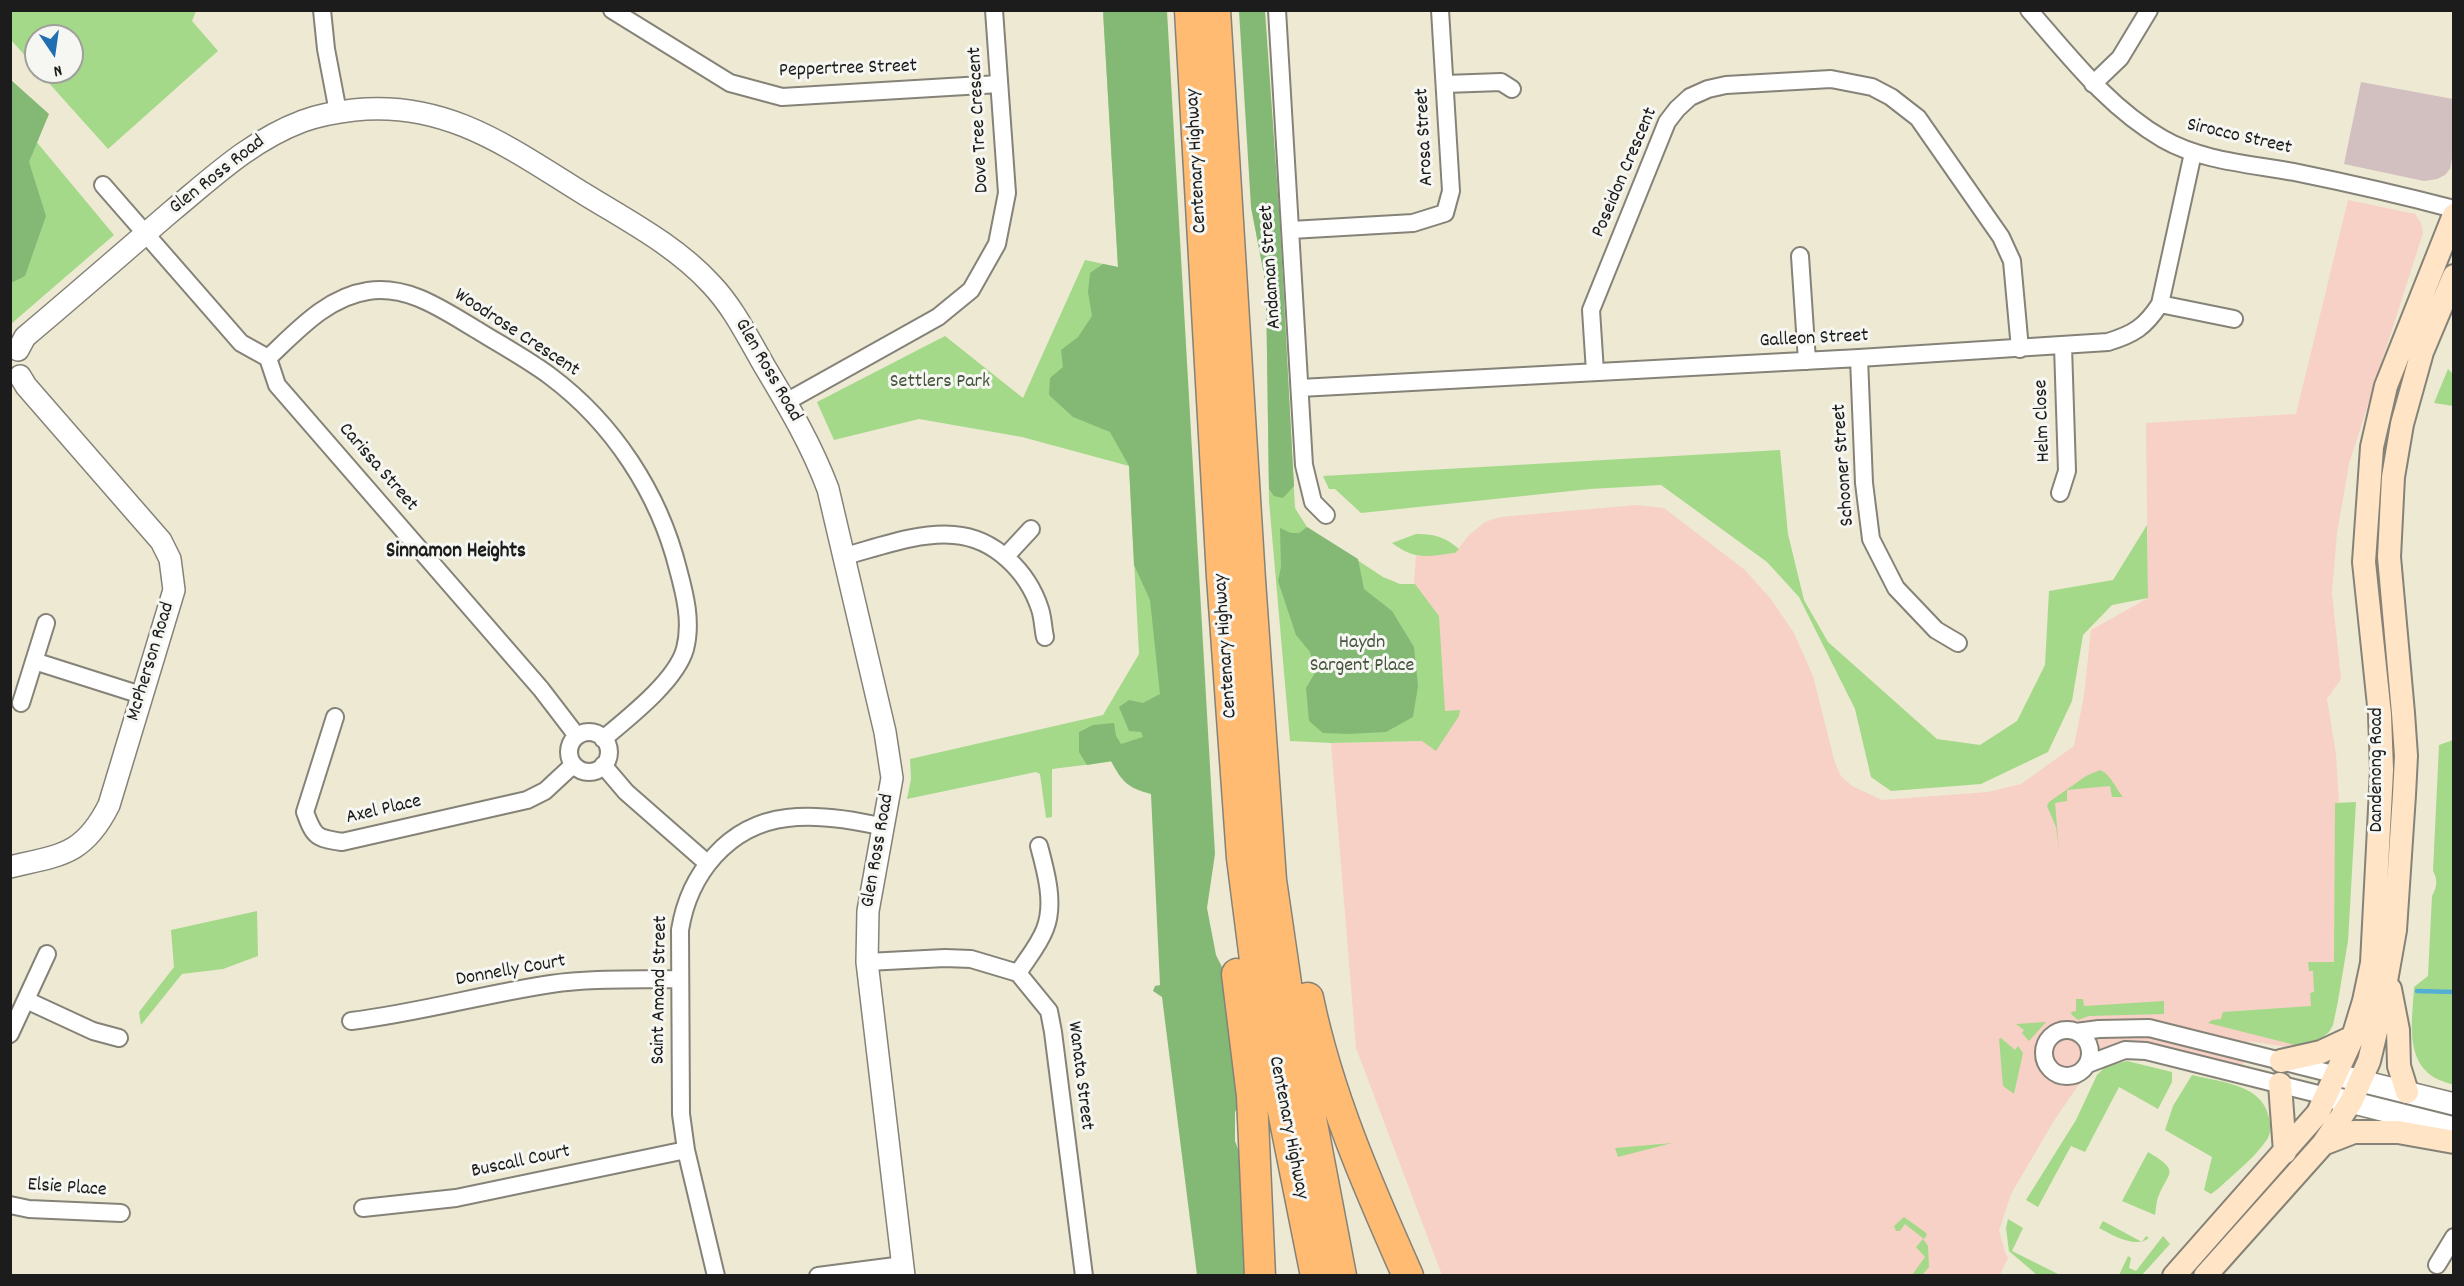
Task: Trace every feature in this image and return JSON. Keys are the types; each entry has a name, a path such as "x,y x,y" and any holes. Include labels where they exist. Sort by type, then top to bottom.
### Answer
{"highway":[{"name":"Centenary Highway","path":"1190,10 1242,858 1259,991 1316,1275"},
{"name":"Centenary Highway","path":"1215,10 1271,880 1282,957 1341,1275"},
{"path":"1232,711 1221,727 1223,812 1229,903 1252,1096 1260,1275"},
{"path":"1264,797 1281,828 1299,953 1321,1053 1334,1095 1372,1195 1408,1275"}],"main road":[{"name":"Dandenong Road","path":"2174,1275 2318,1113 2318,1094 2337,1075 2353,1037 2364,1001 2372,963 2382,770 2380,715 2364,562 2372,447 2386,386 2454,215"},
{"name":"Dandenong Road","path":"2205,1275 2323,1144 2351,1102 2369,1061 2388,975 2395,930 2406,756 2389,557 2390,503 2401,432 2419,363 2454,276"},
{"path":"2388,975 2398,1030 2399,1065 2407,1092"},
{"path":"2281,1061 2321,1052 2353,1037"},
{"path":"2280,1084 2285,1152"},
{"path":"2323,1144 2354,1132 2398,1132 2454,1142"}],"street":[{"path":"322,10 326,49 338,112"},
{"name":"Peppertree Street","path":"612,10 639,17 730,83 782,97 999,84"},
{"name":"Dove Tree Crescent","path":"786,402 938,318 971,290 997,244 1007,193 994,10"},
{"name":"Andaman Street","path":"1277,10 1304,465 1313,502 1326,514"},
{"name":"Arosa Street","path":"1291,230 1413,223 1445,213 1452,191 1440,10"},
{"name":"Sirocco Street","path":"2029,10 2093,84 2121,111 2150,131 2193,153 2362,186 2454,209"},
{"path":"2093,84 2120,58 2149,10"},
{"name":"Poseidon Crescent","path":"1595,372 1591,310 1667,122 1690,97 1708,88 1808,80 1831,79 1872,87 1891,97 1918,118 2001,237 2012,261 2020,349"},
{"path":"1444,84 1501,82 1512,89"},
{"name":"Glen Ross Road","path":"14,348 145,234 256,142 305,120 338,112 371,108 410,110 469,126 637,226 684,258 725,300 815,454 825,480 845,556 890,760 892,778 868,911 867,962 904,1270"},
{"name":"Galleon Street","path":"1300,388 2020,349 2108,342 2132,334 2150,319 2160,304 2193,153"},
{"path":"103,185 241,343 268,358"},
{"path":"1800,256 1807,361"},
{"name":"Woodrose Crescent","path":"268,358 325,308 345,297 369,291 394,291 419,297 436,306 542,371 583,405 611,433 639,477 669,537 684,590 689,621 685,651 668,679 640,708 603,739"},
{"path":"2160,304 2234,319"},
{"name":"Helm Close","path":"2060,494 2067,471 2063,346"},
{"path":"14,348 24,362 15,379"},
{"name":"Carissa Street","path":"268,358 277,385 541,690 578,736"},
{"name":"Schooner Street","path":"1859,358 1864,483 1872,538 1896,588 1936,630 1958,643"},
{"name":"McPherson Road","path":"10,867 59,856 84,843 98,827 109,805 174,590 166,550 155,532 26,386 15,379"},
{"path":"1006,556 1031,529"},
{"path":"845,556 925,537 954,535 983,543 1006,556 1027,580 1040,610 1045,637"},
{"path":"21,703 46,623"},
{"path":"34,661 141,695"},
{"name":"Axel Place","path":"335,717 304,812 310,827 321,839 342,842 527,800 545,791 573,765"},
{"path":"594,733 603,739 608,750 603,765 591,771 578,769 573,765 569,753 570,746 578,736 594,733"},
{"path":"603,765 626,792 707,863"},
{"name":"Saint Amand Street","path":"716,1275 686,1150 681,1114 680,930 683,908 707,863 723,845 752,828 787,818 857,821 884,827"},
{"path":"867,962 971,959 1018,973 1046,928 1049,895 1046,871 1039,846"},
{"path":"10,1034 47,954"},
{"name":"Wanata Street","path":"1018,973 1049,1011 1084,1275"},
{"name":"Donnelly Court","path":"351,1021 387,1017 552,984 680,979"},
{"path":"26,1000 93,1031 119,1038"},
{"path":"2454,1104 2149,1028 2076,1032 2062,1030 2049,1038 2044,1051 2046,1065 2064,1076 2078,1074 2088,1064 2111,1054 2125,1050 2146,1051 2454,1128"},
{"path":"2076,1032 2082,1036 2090,1049 2088,1064"},
{"name":"Buscall Court","path":"363,1208 456,1198 686,1150"},
{"name":"Elsie Place","path":"10,1205 28,1209 122,1213"},
{"path":"2437,1265 2454,1237"},
{"path":"818,1275 904,1270"}],"shaded area":[{"path":"2361,82 2453,99 2453,153 2450,169 2445,175 2424,181 2344,164"},
{"path":"2348,200 2415,214 2421,223 2423,233 2349,464 2337,533 2332,593 2341,679 2327,699 2336,754 2345,904 2333,1003 2315,1038 2287,1047 2249,1041 2238,1083 2133,1057 2124,1057 2099,1067 2082,1080 2055,1119 2011,1194 1999,1231 2008,1258 2000,1275 1442,1275 1356,1048 1331,743 1422,741 1439,616 1414,585 1416,556 1455,553 1469,535 1485,522 1500,517 1636,505 1664,508 1745,570 1770,598 1794,633 1813,676 1835,763 1841,776 1852,786 1882,800 1988,792 2021,784 2074,746 2084,696 2091,630 2148,598 2146,423 2296,414"}],"green space":[{"path":"10,11 196,11 192,21 218,51 108,149 50,84 84,84 84,24 24,24 24,55 11,40"},
{"name":"Settlers Park","path":"1103,11 1193,701 1149,757 1052,769 1052,817 1046,818 1040,774 1036,772 907,799 911,779 910,759 1103,715 1139,654 1129,466 1022,437 919,419 834,440 817,402 945,336 1023,398 1085,260 1118,267"},
{"path":"1103,11 1167,11 1215,854 1207,908 1216,955 1229,981 1241,1102 1235,1112 1235,1141 1245,1168 1250,1275 1197,1275 1162,997 1153,991 1155,986 1160,985 1151,794 1127,783 1111,761 1087,765 1079,752 1079,732 1093,725 1114,723 1116,736 1121,744 1143,737 1141,732 1129,731 1119,707 1129,700 1143,703 1160,694 1150,600 1134,565 1129,466 1110,432 1073,417 1049,395 1050,378 1063,367 1061,350 1078,337 1092,316 1088,292 1090,273 1103,264 1118,267"},
{"path":"1239,11 1265,11 1279,209 1294,486 1283,498 1274,496 1269,489 1266,285 1251,207"},
{"path":"11,80 49,114 29,162 46,216 25,276 11,283"},
{"path":"10,110 114,235 11,324 10,324"},
{"name":"Haydn Sargent Place","path":"1251,207 1279,209 1295,508 1307,527 1383,577 1400,584 1415,584 1439,616 1445,711 1460,710 1459,716 1436,751 1422,741 1331,743 1290,741 1269,501 1266,285"},
{"path":"2448,369 2453,374 2453,406 2434,403"},
{"path":"1780,450 1788,534 1804,600 1828,642 1937,739 1980,745 2017,721 2045,665 2049,591 2113,580 2147,525 2148,598 2112,605 2083,635 2072,701 2048,752 1981,784 1891,791 1871,777 1855,709 1799,597 1767,562 1661,485 1590,489 1361,513 1335,489 1329,489 1323,476"},
{"path":"1307,527 1358,559 1364,589 1392,611 1414,647 1418,686 1413,717 1386,732 1323,733 1309,721 1306,688 1315,673 1310,652 1296,635 1278,581 1281,567 1280,528 1291,533 1299,533"},
{"path":"1416,534 1439,537 1459,549 1455,553 1422,556 1408,553 1392,543"},
{"path":"2453,740 2453,1085 2433,1077 2421,1065 2413,1044 2412,1021 2414,987 2428,976 2432,896 2436,884 2433,871 2439,745"},
{"path":"2100,770 2110,778 2123,797 2112,797 2110,786 2067,790 2067,801 2055,803 2059,850 2056,827 2047,806 2049,802 2086,776"},
{"path":"2356,802 2348,941 2333,1025 2329,1032 2315,1043 2299,1046 2208,1023 2221,1019 2223,1012 2311,1006 2310,993 2314,992 2313,971 2309,971 2308,962 2334,962 2335,803"},
{"path":"257,911 258,956 223,969 182,974 141,1025 139,1012 174,967 171,930"},
{"path":"2076,999 2083,999 2084,1006 2164,1001 2164,1014 2089,1016 2078,1020 2071,1012 2076,1011"},
{"path":"2046,1022 2029,1041 2022,1033 2024,1030 2016,1024"},
{"path":"2001,1038 2015,1050 2018,1046 2023,1053 2014,1094 2003,1086 1999,1039"},
{"path":"2127,1061 2172,1072 2172,1082 2158,1109 2119,1087 2085,1152 2071,1146 2038,1207 2026,1200 2076,1120 2097,1075 2106,1066"},
{"path":"2192,1075 2239,1086 2249,1091 2265,1107 2270,1121 2268,1139 2244,1165 2211,1194 2204,1190 2212,1157 2165,1130 2173,1106"},
{"path":"1672,1143 1618,1157 1615,1148"},
{"path":"2148,1152 2166,1164 2169,1169 2168,1178 2157,1201 2155,1215 2122,1201"},
{"path":"1904,1217 1925,1232 1927,1235 1924,1239 1905,1224 1900,1231 1896,1231 1894,1226"},
{"path":"2008,1219 2023,1228 2012,1251 2060,1275 2037,1275 2009,1251 2006,1228"},
{"path":"2103,1221 2141,1241 2131,1242 2104,1231 2099,1228"},
{"path":"2163,1236 2170,1244 2142,1275 2119,1275 2128,1256 2131,1258 2129,1268 2136,1271"},
{"path":"1923,1239 1928,1246 1929,1267 1922,1275 1912,1275 1925,1257 1916,1247"}],"waterway":[{"path":"2417,991 2454,992"}],"district":[{"name":"Sinnamon Heights","path":"456,553"}]}
